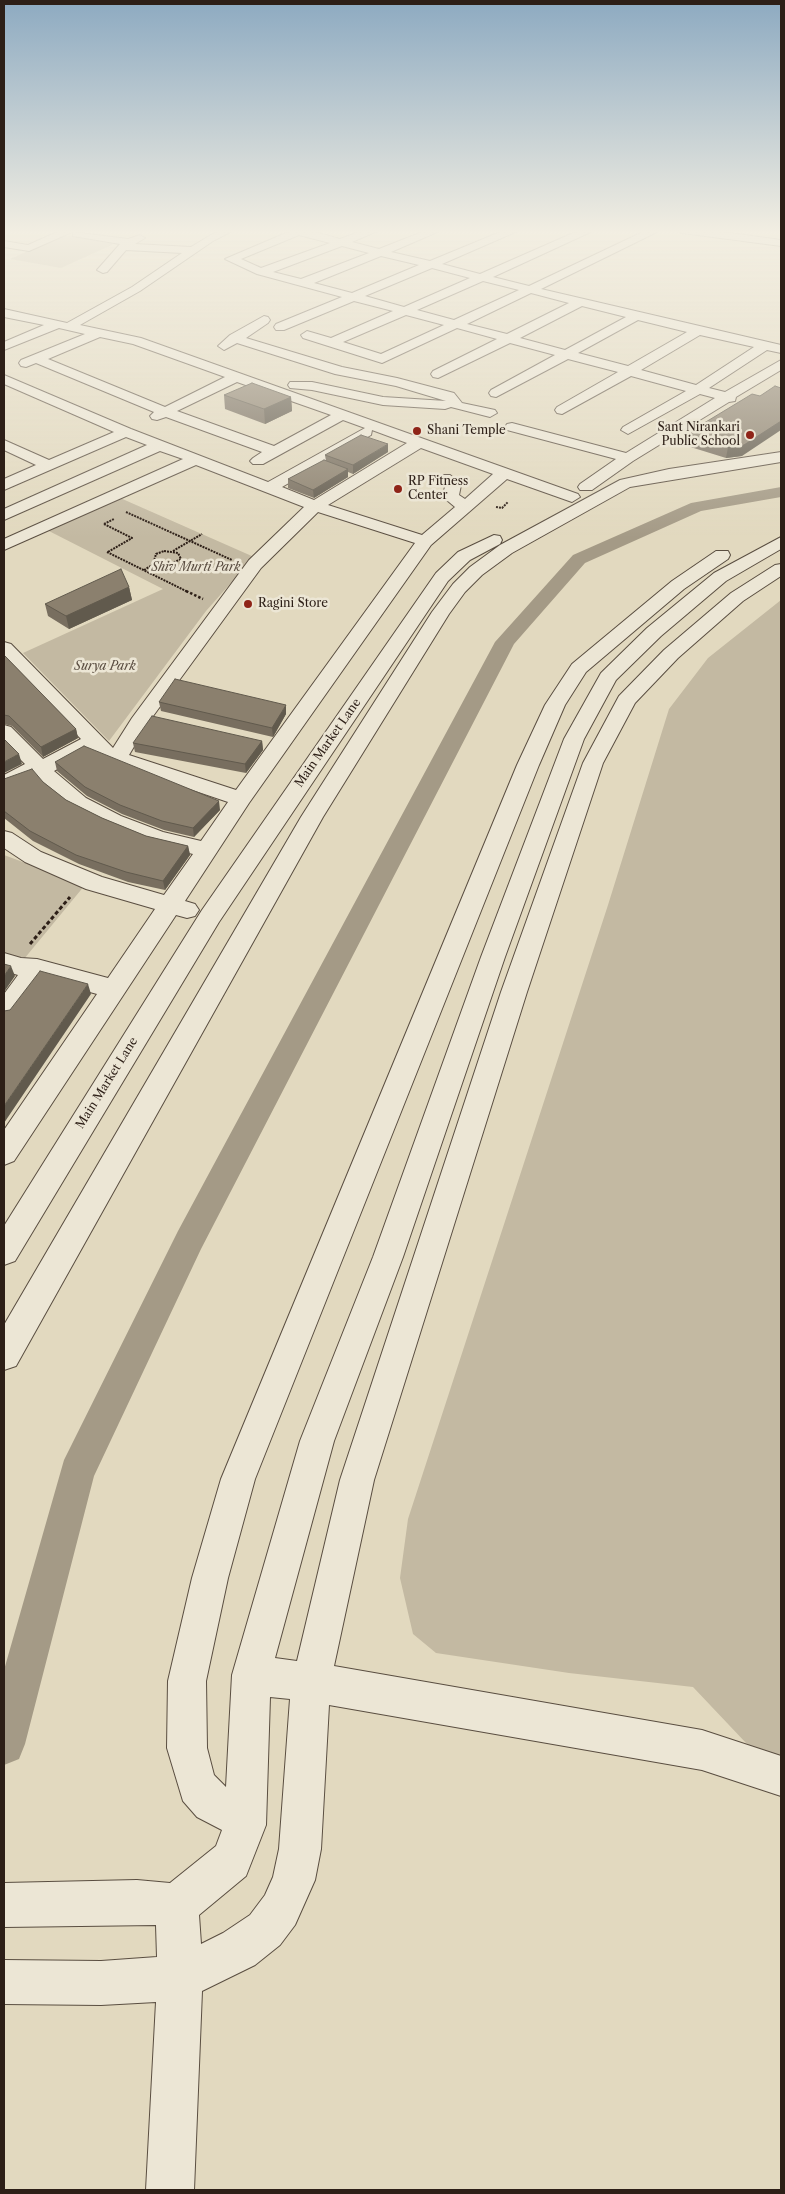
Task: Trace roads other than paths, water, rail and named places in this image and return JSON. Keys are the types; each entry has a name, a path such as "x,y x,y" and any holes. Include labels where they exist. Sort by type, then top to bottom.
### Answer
{"street":[{"path":"4,346 43,332"},
{"path":"96,332 136,341 572,497"},
{"path":"199,364 243,332"},
{"path":"331,343 354,332"},
{"path":"306,335 382,359 437,332"},
{"path":"486,332 730,398"},
{"path":"438,374 519,332"},
{"path":"496,393 606,332"},
{"path":"562,410 696,332"},
{"path":"704,332 781,349"},
{"path":"4,372 99,333"},
{"path":"234,338 340,371 397,382 449,396 457,406"},
{"path":"628,430 699,390 766,346"},
{"path":"36,359 166,412 275,452"},
{"name":"Main Market Lane","path":"4,1252 210,916 451,566 464,556 572,497 628,458 730,398 781,364"},
{"path":"4,486 126,432 236,377"},
{"path":"4,380 233,475 315,506 425,541"},
{"path":"264,386 302,385 383,401 457,406 490,413"},
{"path":"233,475 342,415"},
{"path":"512,427 628,458"},
{"path":"268,488 366,432"},
{"path":"117,758 154,717 255,564 315,506 418,443"},
{"path":"4,444 49,466"},
{"path":"4,515 160,445"},
{"path":"4,1355 287,859 441,612 459,588 506,549 625,484 668,474 781,457"},
{"path":"4,545 194,460"},
{"path":"4,1153 241,799 269,744 425,541 504,473"},
{"path":"444,478 453,485 451,497 465,506"},
{"path":"245,1820 212,1802 197,1787 187,1748 187,1681 210,1578 238,1479 528,765 555,705 578,668 678,585 717,557 781,530"},
{"path":"4,1905 157,1904 231,1860 245,1825 251,1675 317,1441 388,1257 490,966 574,739 608,677 654,632 720,577 781,542"},
{"path":"4,1982 101,1983 180,1978 238,1949 265,1930 280,1910 294,1880 300,1849 311,1682 360,1470 511,1002 593,763 626,700 645,680 671,654 737,597 781,569"},
{"path":"6,653 105,752 117,758 241,799"},
{"path":"4,732 55,785 78,804 113,821 157,838 207,850"},
{"path":"4,783 95,740"},
{"path":"4,838 32,857 85,879 170,906 210,916"},
{"path":"32,957 112,989"},
{"path":"4,962 21,967 32,957"},
{"path":"4,1012 32,957"},
{"path":"251,1675 311,1682 702,1750 781,1776"},
{"path":"157,1904 180,1978 170,2190"}],"waterway":[{"path":"4,1744 77,1473 189,1241 505,642 579,559 697,507 781,492"}],"place":[{"name":"Shani Temple","path":"417,431"},
{"name":"Sant Nirankari Public School","path":"750,435"},
{"name":"RP Fitness Center","path":"398,489"},
{"name":"Ragini Store","path":"248,604"}],"park label":[{"name":"Shiv Murti Park","path":"196,568"},
{"name":"Surya Park","path":"105,667"}]}
